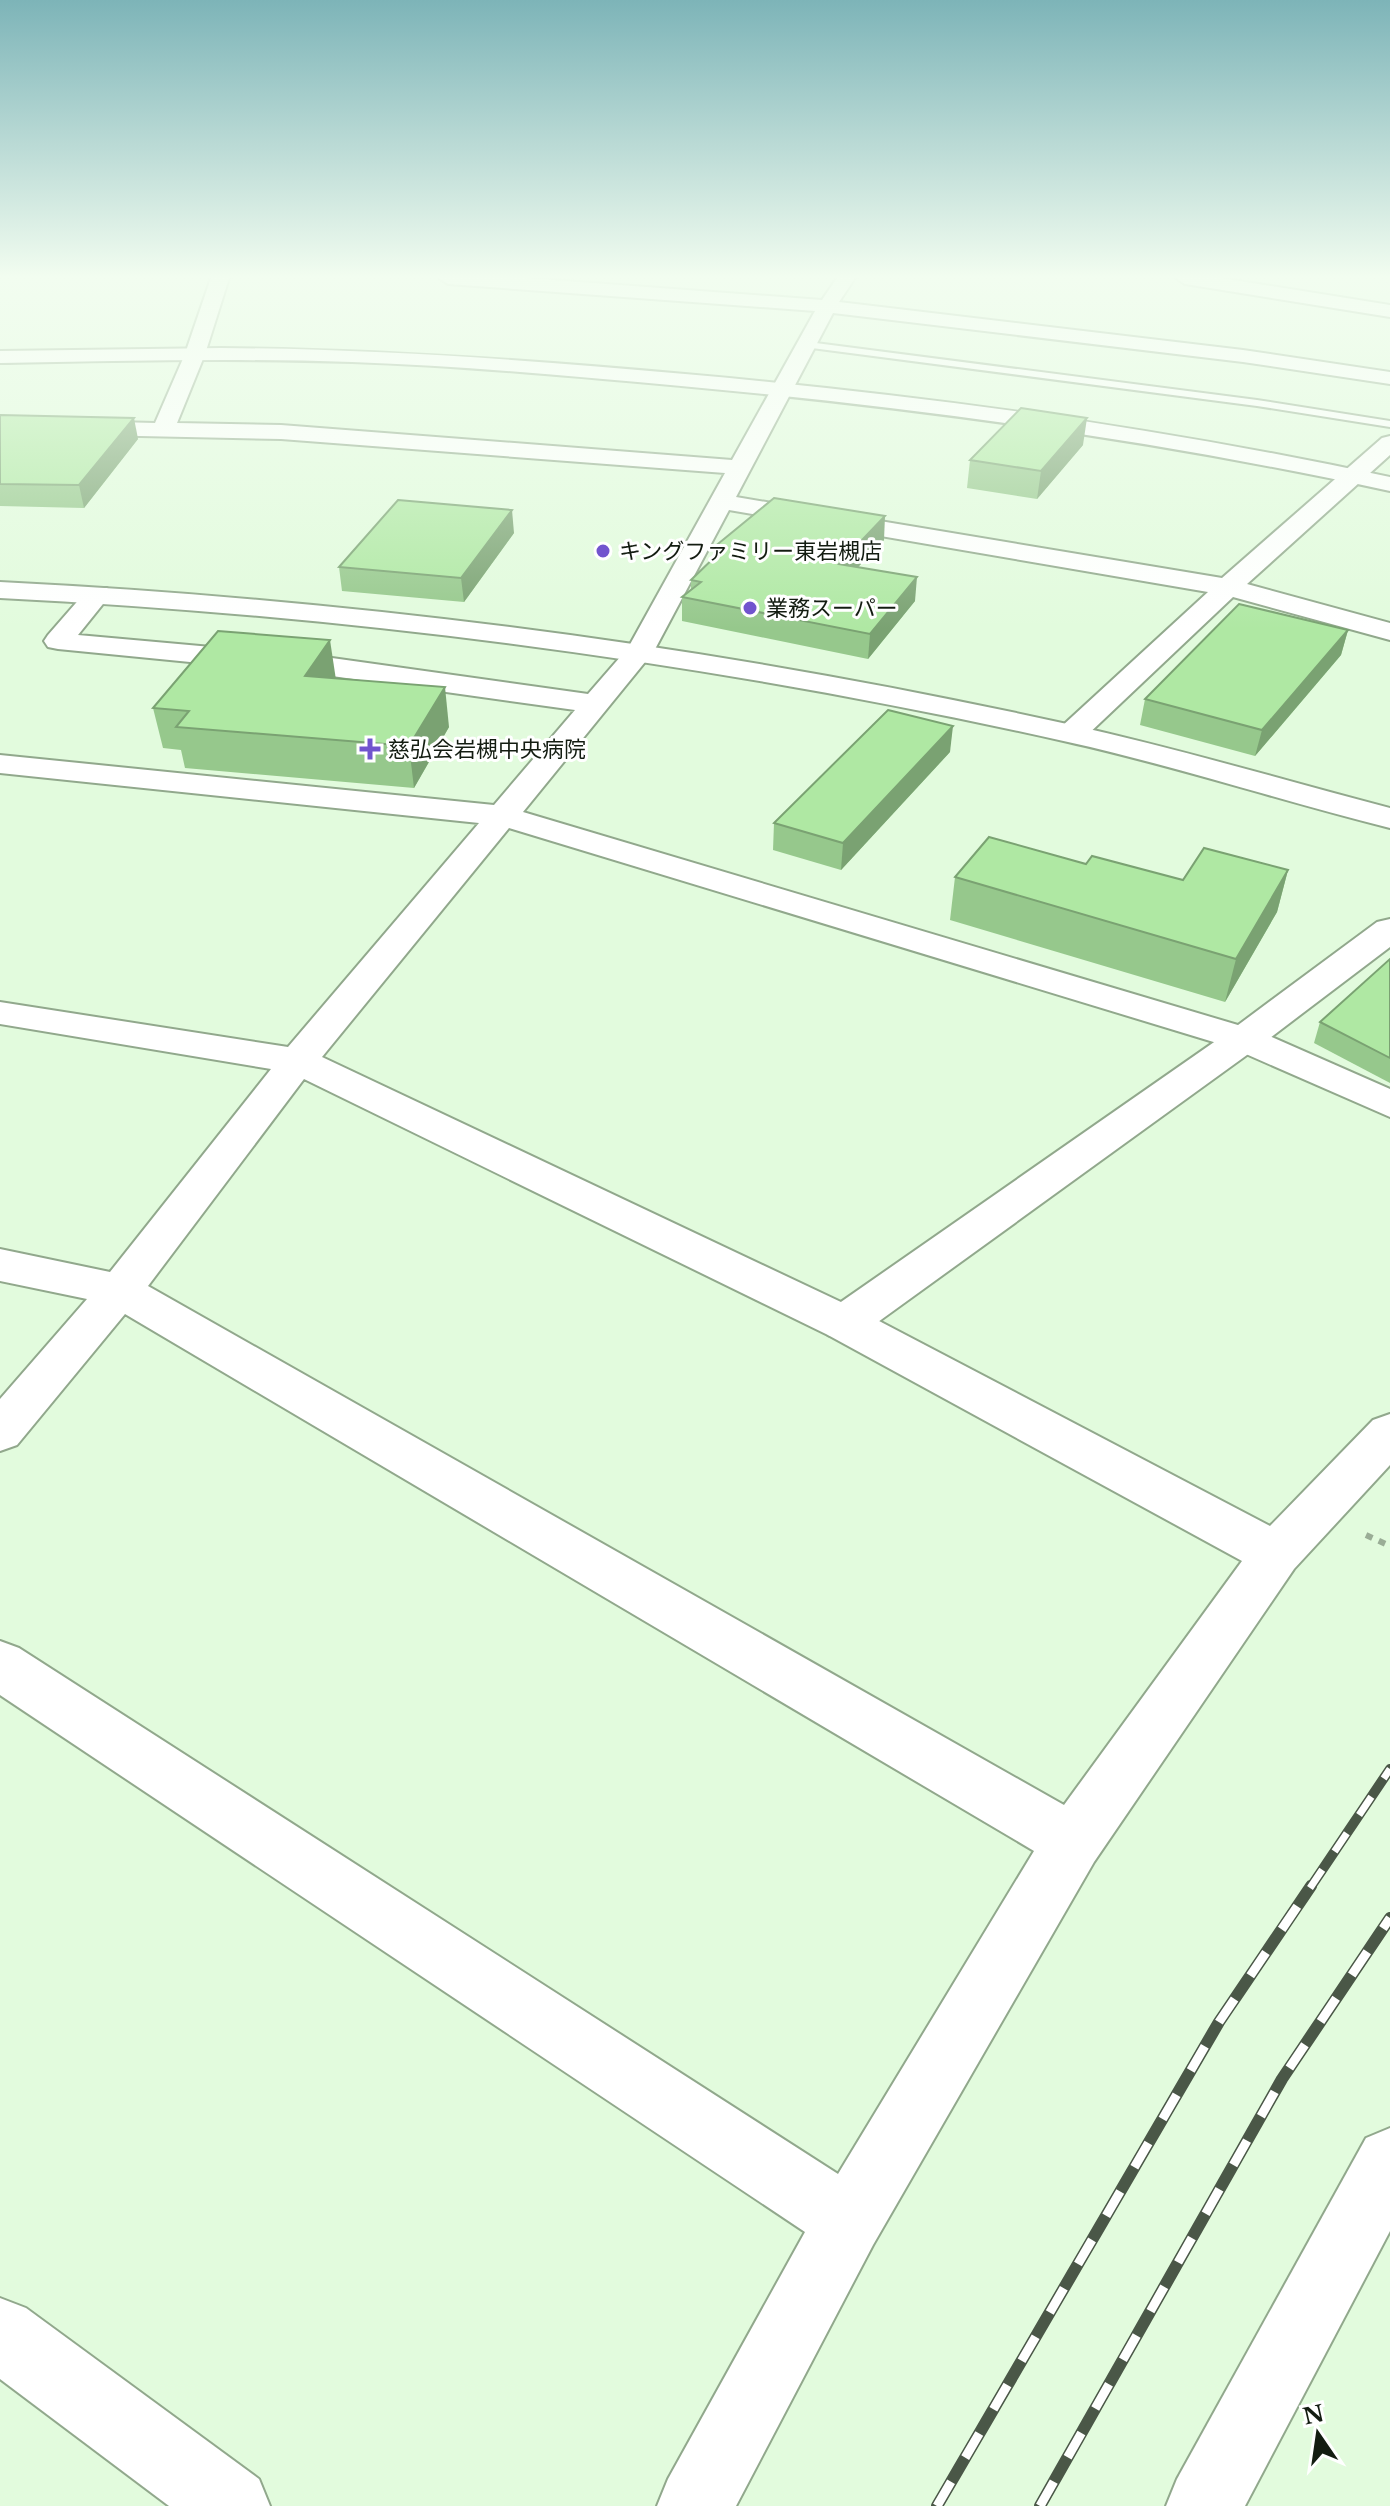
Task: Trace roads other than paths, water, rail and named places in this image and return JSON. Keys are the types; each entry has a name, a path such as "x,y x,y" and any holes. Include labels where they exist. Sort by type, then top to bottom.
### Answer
{"street":[{"path":"163,429 178,395"},
{"path":"0,1432 120,1290 298,1061 640,651 780,395"},
{"path":"847,395 946,406 1171,440 1390,484"},
{"path":"0,426 281,432 738,467"},
{"path":"1072,733 1228,587 1390,443"},
{"path":"1353,476 1390,478"},
{"path":"722,502 1228,587 1390,632"},
{"path":"0,590 98,594 427,621 640,651 850,686 1072,733 1390,818"},
{"path":"98,594 58,641 332,667 596,704"},
{"path":"0,764 503,816 1244,1039 1390,1104"},
{"path":"844,1323 1244,1039 1390,930"},
{"path":"0,1013 298,1061 844,1323 1276,1554"},
{"path":"0,1265 120,1290 1073,1842"},
{"path":"695,2506 849,2221 1073,1842 1276,1554 1390,1433"},
{"path":"0,1665 849,2221"},
{"path":"1204,2506 1383,2194"},
{"path":"0,2334 232,2506"}],"lane":[{"path":"1195,395 1390,424"}],"railway":[{"path":"1310,1888 1390,1769"},
{"path":"937,2506 1219,2022 1311,1886"},
{"path":"1040,2506 1282,2079 1390,1918"}],"place":[{"name":"キングファミリー東岩槻店","path":"603,551"},
{"name":"業務スーパー","path":"750,608"},
{"name":"慈弘会岩槻中央病院","path":"370,749"}]}
